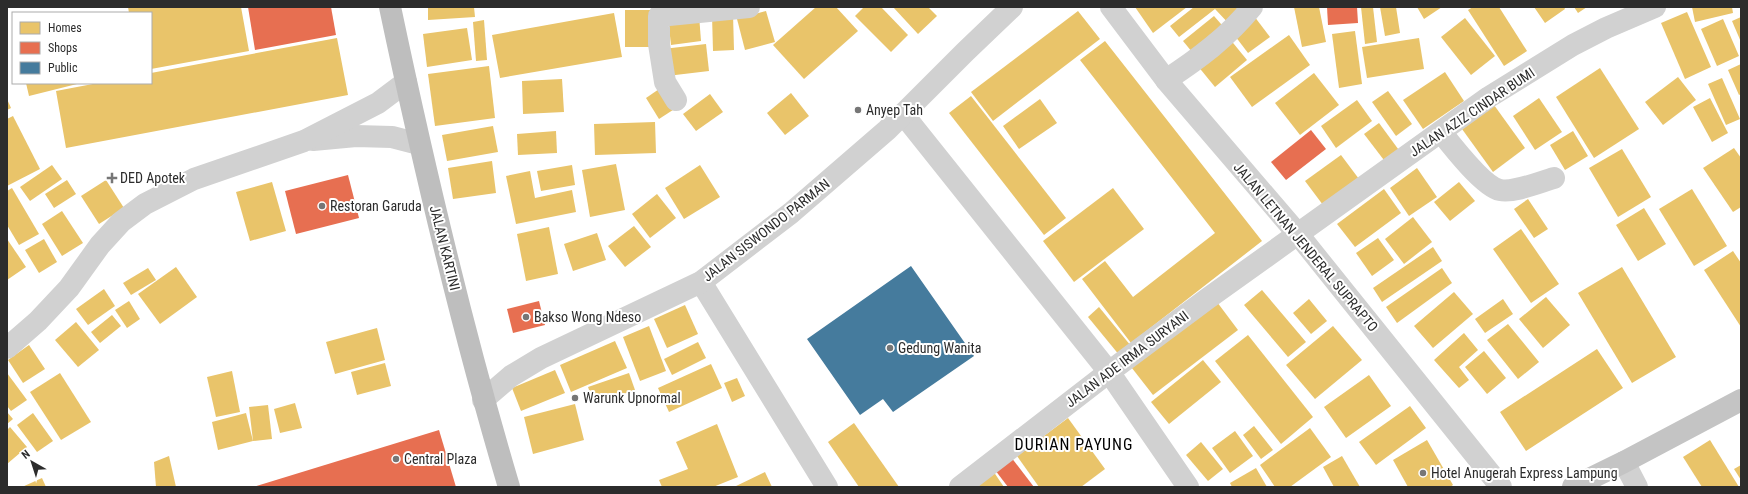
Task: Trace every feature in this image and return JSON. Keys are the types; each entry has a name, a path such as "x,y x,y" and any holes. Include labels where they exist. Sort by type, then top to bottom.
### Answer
{"highway":[{"name":"JALAN KARTINI","path":"390,7 419,144 483,400 509,487"}],"main road":[{"path":"1572,487 1624,462 1741,400"}],"street":[{"path":"676,100 665,82 659,44 659,16 749,7"},
{"name":"JALAN SISWONDO PARMAN","path":"483,400 511,376 541,358 701,282 791,213 903,114 1012,7"},
{"name":"JALAN LETNAN JENDERAL SUPRAPTO","path":"1111,7 1166,80 1297,233 1501,487"},
{"path":"1166,80 1194,62 1232,31 1252,7"},
{"name":"JALAN AZIZ CINDAR BUMI","path":"1297,233 1489,98 1573,45 1606,28 1655,7"},
{"path":"7,348 38,322 69,288 100,245 121,222 145,204 194,179 304,141 378,102 406,82"},
{"path":"903,114 1109,372 1188,487"},
{"path":"1440,132 1485,182 1500,190 1516,189 1554,178"},
{"path":"304,141 356,136 392,137 419,144"},
{"name":"JALAN ADE IRMA SURYANI","path":"960,487 1109,372 1297,233"},
{"path":"701,282 827,487"},
{"path":"1624,462 1637,487"}],"building: Homes":[{"path":"128,7 241,7 249,51 152,69 152,12 129,12"},
{"path":"428,7 474,7 475,17 428,20"},
{"path":"816,7 836,7 858,31 804,79 773,45"},
{"path":"864,7 881,7 908,35 891,52 855,16"},
{"path":"893,7 928,7 937,16 918,34"},
{"path":"1135,7 1187,7 1153,33"},
{"path":"1194,7 1244,7 1232,27 1215,9 1179,37 1170,26"},
{"path":"1294,7 1319,7 1326,42 1302,47"},
{"path":"1361,7 1373,7 1377,42 1365,44"},
{"path":"1380,7 1396,7 1400,33 1385,36"},
{"path":"1417,7 1442,7 1424,19"},
{"path":"1473,7 1499,7 1527,51 1504,66 1468,10"},
{"path":"1534,7 1564,7 1565,9 1545,23"},
{"path":"1574,7 1587,7 1578,13"},
{"path":"1692,7 1732,7 1733,13 1695,22"},
{"path":"625,10 659,10 659,47 625,47"},
{"path":"766,11 775,42 745,50 737,19"},
{"path":"1078,11 1100,39 993,121 971,92"},
{"path":"1687,12 1711,67 1685,79 1661,23"},
{"path":"614,13 622,57 500,78 492,35"},
{"path":"733,14 734,50 713,51 712,15"},
{"path":"699,15 701,41 671,45 668,18"},
{"path":"1214,16 1228,32 1197,58 1183,41"},
{"path":"1254,16 1270,37 1248,53 1232,32"},
{"path":"1741,17 1741,42 1732,21"},
{"path":"1465,18 1495,56 1471,75 1441,37"},
{"path":"1723,19 1739,56 1717,66 1701,29"},
{"path":"484,20 487,60 476,61 473,22"},
{"path":"467,28 472,60 427,67 423,34"},
{"path":"1355,31 1362,84 1339,88 1332,34"},
{"path":"1289,35 1310,65 1252,107 1230,77"},
{"path":"337,38 348,95 66,148 56,91 93,84 152,84 152,73"},
{"path":"1229,38 1247,60 1215,87 1197,65"},
{"path":"1419,38 1424,69 1367,78 1362,47"},
{"path":"1105,41 1262,241 1131,343 1082,279 1105,261 1133,297 1215,233 1080,60"},
{"path":"706,44 709,71 667,76 663,49"},
{"path":"1741,64 1741,94 1739,95 1728,70"},
{"path":"489,66 495,118 435,126 428,74"},
{"path":"1600,68 1639,129 1594,158 1556,97"},
{"path":"1445,72 1464,101 1423,129 1403,100"},
{"path":"1314,73 1339,105 1300,135 1275,103"},
{"path":"1678,77 1696,100 1663,125 1645,102"},
{"path":"1722,78 1740,119 1726,125 1708,84"},
{"path":"562,79 564,112 523,114 522,81"},
{"path":"26,84 77,84 29,96"},
{"path":"662,87 676,108 659,119 646,98"},
{"path":"1388,91 1412,124 1396,136 1372,102"},
{"path":"791,93 809,116 785,135 767,113"},
{"path":"710,94 723,112 696,131 683,114"},
{"path":"971,96 1066,218 1044,235 949,113"},
{"path":"1539,98 1562,132 1535,150 1513,116"},
{"path":"1710,98 1728,133 1712,142 1693,107"},
{"path":"7,99 11,108 7,110"},
{"path":"1040,99 1057,123 1019,149 1003,126"},
{"path":"1357,100 1372,121 1336,148 1321,126"},
{"path":"1494,105 1525,148 1493,172 1462,129"},
{"path":"13,116 40,169 7,186 7,119"},
{"path":"655,122 656,153 595,155 594,124"},
{"path":"1379,123 1404,157 1390,168 1364,134"},
{"path":"493,126 498,152 447,161 442,135"},
{"path":"556,131 557,153 518,155 517,134"},
{"path":"1573,131 1588,156 1565,170 1550,145"},
{"path":"1734,148 1741,158 1741,207 1733,212 1703,168"},
{"path":"1622,149 1651,197 1618,217 1589,168"},
{"path":"1341,155 1359,179 1323,205 1305,181"},
{"path":"492,161 496,193 453,199 448,168"},
{"path":"616,164 625,210 590,217 582,170"},
{"path":"52,165 62,179 30,201 20,187"},
{"path":"572,165 575,185 541,191 537,171"},
{"path":"700,165 720,197 684,219 665,188"},
{"path":"1417,168 1437,197 1409,216 1390,188"},
{"path":"530,171 535,198 572,190 576,212 516,224 506,176"},
{"path":"67,180 76,194 54,208 45,194"},
{"path":"106,180 124,208 99,224 81,196"},
{"path":"272,182 286,231 250,241 236,192"},
{"path":"1459,182 1475,201 1450,221 1434,202"},
{"path":"12,188 39,234 19,245 7,225 7,191"},
{"path":"1113,188 1144,229 1074,282 1043,241"},
{"path":"1384,189 1401,213 1355,247 1337,224"},
{"path":"1692,189 1727,246 1694,266 1659,209"},
{"path":"657,194 676,218 650,238 632,214"},
{"path":"1528,199 1548,229 1534,238 1514,209"},
{"path":"1644,208 1666,244 1638,261 1616,225"},
{"path":"62,211 83,243 62,256 42,224"},
{"path":"1413,217 1432,242 1404,264 1385,239"},
{"path":"634,226 651,247 625,267 608,246"},
{"path":"549,227 558,274 526,281 517,234"},
{"path":"1521,229 1559,284 1531,303 1493,249"},
{"path":"597,233 606,260 573,271 564,244"},
{"path":"1378,238 1394,260 1372,276 1356,253"},
{"path":"7,239 26,267 7,280"},
{"path":"44,239 57,262 39,273 25,250"},
{"path":"1433,247 1442,261 1382,302 1373,288"},
{"path":"1733,251 1741,263 1741,327 1704,270"},
{"path":"176,267 197,297 160,324 138,294"},
{"path":"1622,267 1676,357 1632,383 1578,293"},
{"path":"148,268 156,280 131,295 123,283"},
{"path":"1442,268 1452,283 1397,323 1386,307"},
{"path":"104,289 115,306 88,325 76,309"},
{"path":"1262,290 1306,342 1288,357 1244,305"},
{"path":"1454,292 1473,314 1433,348 1414,326"},
{"path":"1546,297 1570,325 1543,348 1519,319"},
{"path":"1214,298 1238,330 1153,395 1128,363"},
{"path":"1309,299 1327,321 1311,334 1293,313"},
{"path":"1503,299 1513,314 1485,333 1475,319"},
{"path":"129,301 140,319 127,328 115,310"},
{"path":"685,305 698,334 667,348 654,319"},
{"path":"1099,307 1131,346 1120,356 1088,317"},
{"path":"112,315 121,326 100,343 91,332"},
{"path":"76,322 99,350 78,367 55,340"},
{"path":"1508,324 1539,362 1518,379 1487,340"},
{"path":"649,326 666,371 640,381 623,337"},
{"path":"1333,326 1362,360 1315,399 1286,365"},
{"path":"377,328 385,360 335,374 326,342"},
{"path":"1464,333 1478,350 1459,367 1469,380 1459,388 1434,360"},
{"path":"1248,335 1313,417 1281,444 1215,361"},
{"path":"615,341 627,368 571,392 560,365"},
{"path":"698,342 706,358 672,375 664,359"},
{"path":"29,345 45,369 23,383 8,360"},
{"path":"1597,349 1623,388 1526,451 1500,412"},
{"path":"1484,351 1506,378 1487,394 1465,367"},
{"path":"1203,360 1221,382 1169,424 1151,402"},
{"path":"385,363 391,386 357,395 351,372"},
{"path":"711,364 722,388 669,412 658,388"},
{"path":"555,370 565,393 521,411 512,388"},
{"path":"232,371 240,412 216,417 207,377"},
{"path":"7,373 27,400 11,411 7,406"},
{"path":"60,373 91,422 61,440 30,392"},
{"path":"629,373 635,390 594,404 588,387"},
{"path":"1369,375 1391,406 1346,438 1324,407"},
{"path":"737,378 745,396 732,402 724,383"},
{"path":"295,403 302,428 280,433 274,409"},
{"path":"575,404 584,440 533,454 524,417"},
{"path":"268,405 272,439 253,441 249,407"},
{"path":"1410,406 1426,428 1376,465 1359,442"},
{"path":"7,412 13,419 7,424"},
{"path":"33,413 53,441 37,452 17,425"},
{"path":"246,413 253,441 218,450 212,422"},
{"path":"1068,418 1105,469 1081,487 1039,487 1017,456"},
{"path":"854,423 899,487 859,487 828,442"},
{"path":"717,424 738,477 713,487 662,487 659,480 688,469 676,442"},
{"path":"1254,426 1273,450 1261,459 1243,435"},
{"path":"10,427 27,447 7,464 7,430"},
{"path":"1310,428 1331,457 1290,487 1275,487 1260,465"},
{"path":"1235,431 1253,456 1230,473 1212,448"},
{"name":"Hotel Anugerah Express Lampung","path":"1427,440 1453,485 1450,487 1408,487 1393,460"},
{"path":"1710,440 1739,487 1702,487 1683,457"},
{"path":"1201,442 1223,469 1208,481 1186,455"},
{"path":"169,456 176,487 156,487 154,462"},
{"path":"1342,456 1360,487 1334,487 1323,467"},
{"path":"1741,465 1741,480 1734,469"},
{"path":"991,468 1004,487 975,487"},
{"path":"1256,468 1267,487 1232,487 1230,483"},
{"path":"765,472 772,487 734,487"},
{"path":"42,478 46,487 22,487"}],"building: Shops":[{"path":"248,7 331,7 336,35 255,50"},
{"path":"1327,7 1357,7 1358,23 1328,25"},
{"path":"1311,130 1326,149 1286,180 1271,162"},
{"path":"348,175 359,218 296,234 285,191"},
{"name":"Bakso Wong Ndeso","path":"539,301 545,325 513,333 507,309"},
{"name":"Central Plaza","path":"439,430 456,487 253,487"},
{"path":"1011,457 1034,487 1008,487 995,470"}],"building: Public":[{"name":"Gedung Wanita","path":"911,266 974,356 893,412 883,399 860,415 807,339"}],"place":[{"name":"Anyep Tah","path":"858,110"},
{"name":"DED Apotek","path":"112,178"},
{"name":"Restoran Garuda","path":"322,206"},
{"name":"Bakso Wong Ndeso","path":"526,317"},
{"name":"Gedung Wanita","path":"890,348"},
{"name":"Warunk Upnormal","path":"575,398"},
{"name":"Central Plaza","path":"396,459"},
{"name":"Hotel Anugerah Express Lampung","path":"1423,473"}],"district":[{"name":"DURIAN PAYUNG","path":"1074,444"}]}
